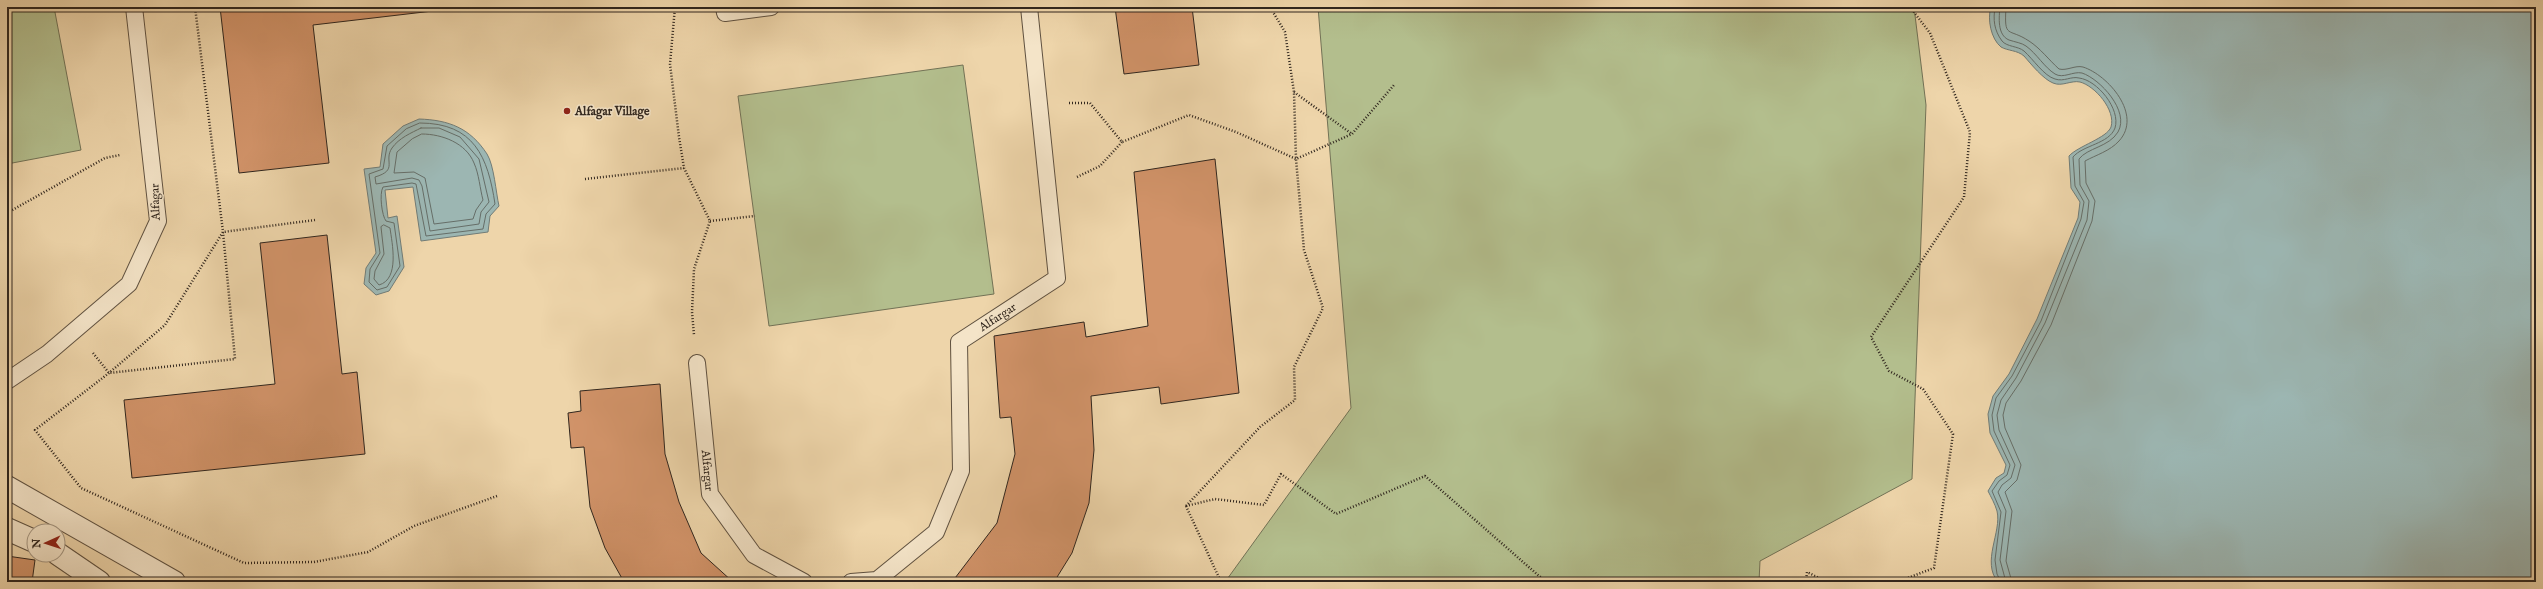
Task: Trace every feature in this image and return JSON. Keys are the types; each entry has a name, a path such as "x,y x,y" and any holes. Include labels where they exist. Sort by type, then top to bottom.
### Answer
{"street":[{"path":"7,487 174,582"},
{"path":"7,529 26,537"},
{"path":"66,559 99,582"}],"lane":[{"name":"Alfagar","path":"7,381 47,354 129,284 158,221 134,7"},
{"path":"724,7 725,13 772,7"},
{"name":"Alfargar","path":"851,582 878,580 936,532 961,471 959,342 1057,278 1029,7"},
{"name":"Alfargar","path":"697,363 710,494 754,555 804,582"}],"path":[{"path":"109,373 235,360 223,232 195,7"},
{"path":"675,7 670,64 684,168 710,221 694,269 692,312"},
{"path":"1186,506 1260,427 1295,400 1294,367 1323,308 1304,250 1296,159 1294,92 1286,32 1270,7"},
{"path":"1897,582 1934,568 1953,434 1923,390 1889,371 1871,337 1964,197 1970,132 1930,33 1910,7"},
{"path":"1048,191 1100,166 1122,142 1190,115 1236,132 1296,159 1352,134 1394,85"},
{"path":"1294,92 1352,134"},
{"path":"1038,103 1090,103 1122,142"},
{"path":"7,213 105,158 151,149"},
{"path":"585,179 684,168"},
{"path":"710,221 755,216"},
{"path":"223,232 315,220"},
{"path":"223,232 165,325 109,373 35,430 81,488 244,563 314,562 368,552 414,526 498,496"},
{"path":"94,354 109,373"},
{"path":"1186,506 1215,499 1264,506 1281,474 1336,514 1425,476 1539,576 1549,582"},
{"path":"1186,506 1221,582"},
{"path":"1806,582 1807,572 1827,582"}],"green space":[{"path":"7,7 54,7 81,150 7,164"},
{"path":"1318,7 1914,7 1926,105 1912,479 1760,561 1759,582 1225,582 1351,408"},
{"path":"963,65 994,294 769,326 738,96"}],"water":[{"path":"1991,7 2536,7 2536,582 1998,582 1993,574 1991,565 1998,519 1997,511 1988,491 1996,478 2004,473 2006,465 1990,433 1988,414 1993,396 2009,374 2037,319 2078,218 2080,202 2071,188 2069,156 2073,152 2104,135 2111,127 2112,120 2103,100 2086,84 2080,82 2060,84 2053,83 2041,75 2024,56 2001,47 1992,34 1989,17"},
{"path":"419,119 440,121 458,127 480,145 487,154 491,165 499,206 490,216 488,232 421,241 413,187 385,190 388,218 397,216 404,267 389,291 376,295 364,284 366,268 376,253 364,169 380,167 383,144 403,126"}],"building":[{"path":"220,7 467,7 313,25 329,163 239,173"},
{"path":"1115,7 1192,7 1199,65 1124,74"},
{"path":"1215,159 1239,393 1161,404 1159,387 1091,396 1094,450 1089,503 1072,553 1054,582 952,582 997,523 1015,454 1011,417 1000,418 994,336 1084,322 1086,337 1148,326 1134,172"},
{"path":"327,235 342,374 357,372 365,454 132,478 124,400 275,384 260,243"},
{"path":"660,384 665,454 679,502 701,553 733,582 624,582 605,548 590,507 584,447 571,448 568,413 581,411 580,391"},
{"path":"7,556 26,559 26,563 35,563 32,582 7,582"}],"place":[{"name":"Alfagar Village","path":"567,111"}]}
